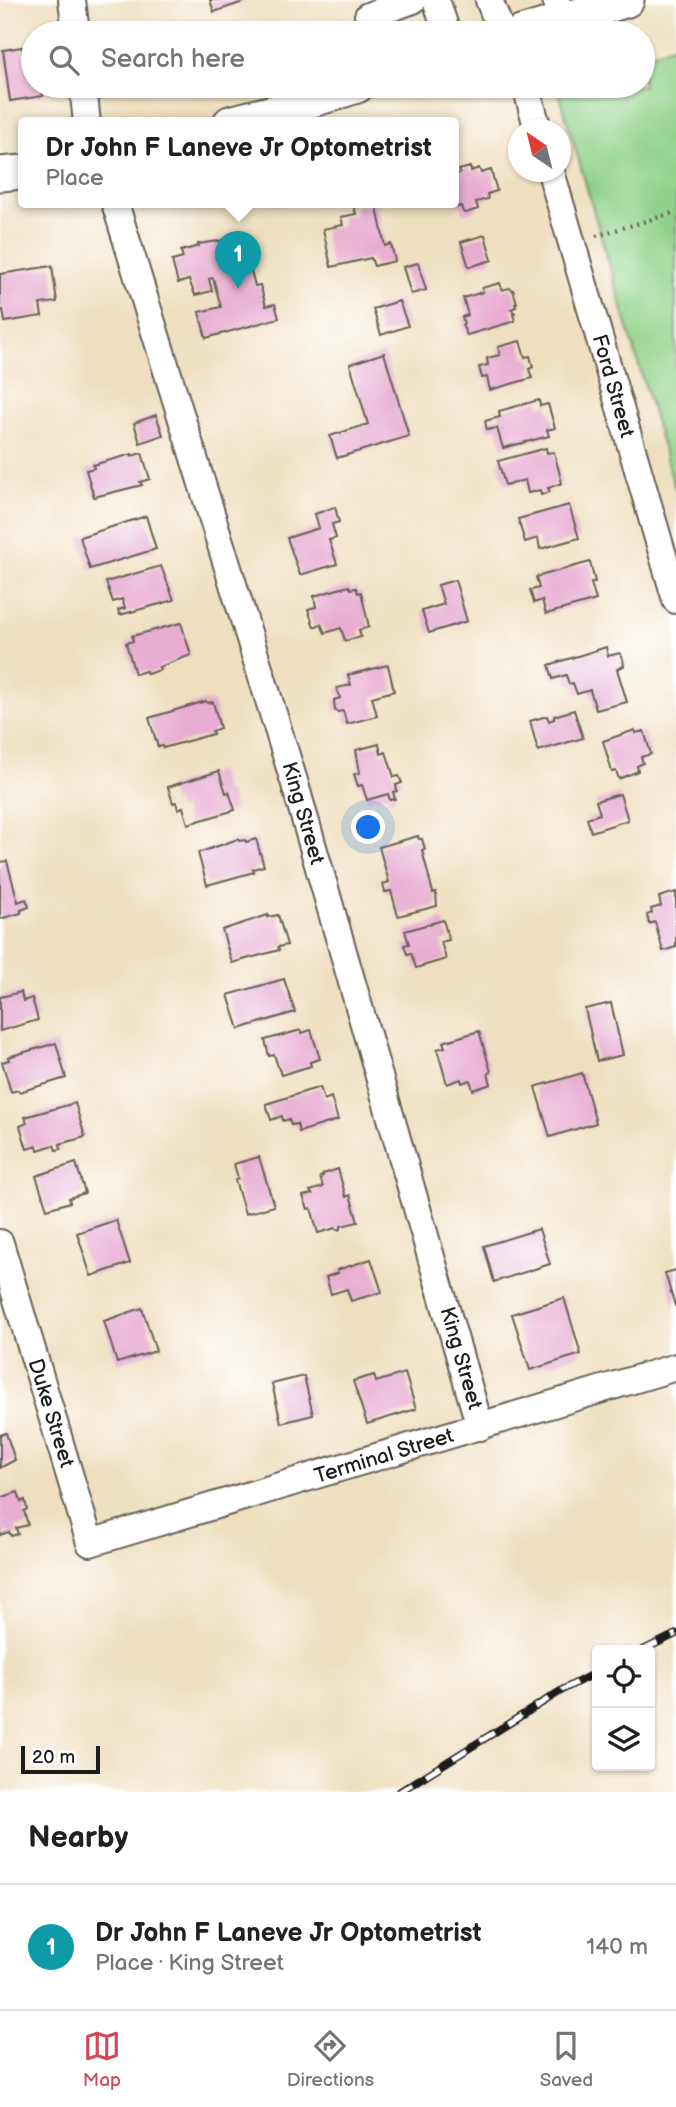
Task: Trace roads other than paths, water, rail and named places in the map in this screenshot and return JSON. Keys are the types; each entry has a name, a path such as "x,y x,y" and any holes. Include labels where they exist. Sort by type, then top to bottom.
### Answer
{"main road":[{"path":"541,21 560,10 627,0"},
{"path":"254,117 320,98"},
{"path":"0,174 18,172"}],"street":[{"path":"72,0 75,21"},
{"path":"369,21 368,16 413,0"},
{"path":"436,0 443,21"},
{"path":"489,0 497,21"},
{"path":"85,98 87,117"},
{"path":"529,98 535,119"},
{"name":"Ford Street","path":"554,182 676,600"},
{"name":"King Street","path":"117,208 294,781 481,1427"},
{"name":"Duke Street","path":"0,1243 90,1543"},
{"name":"Terminal Street","path":"90,1543 676,1367"}],"railway":[{"path":"653,1645 676,1634"},
{"path":"399,1792 564,1689 592,1675"}],"place":[{"name":"Dr John F Laneve Jr Optometrist","path":"238,289"}]}
